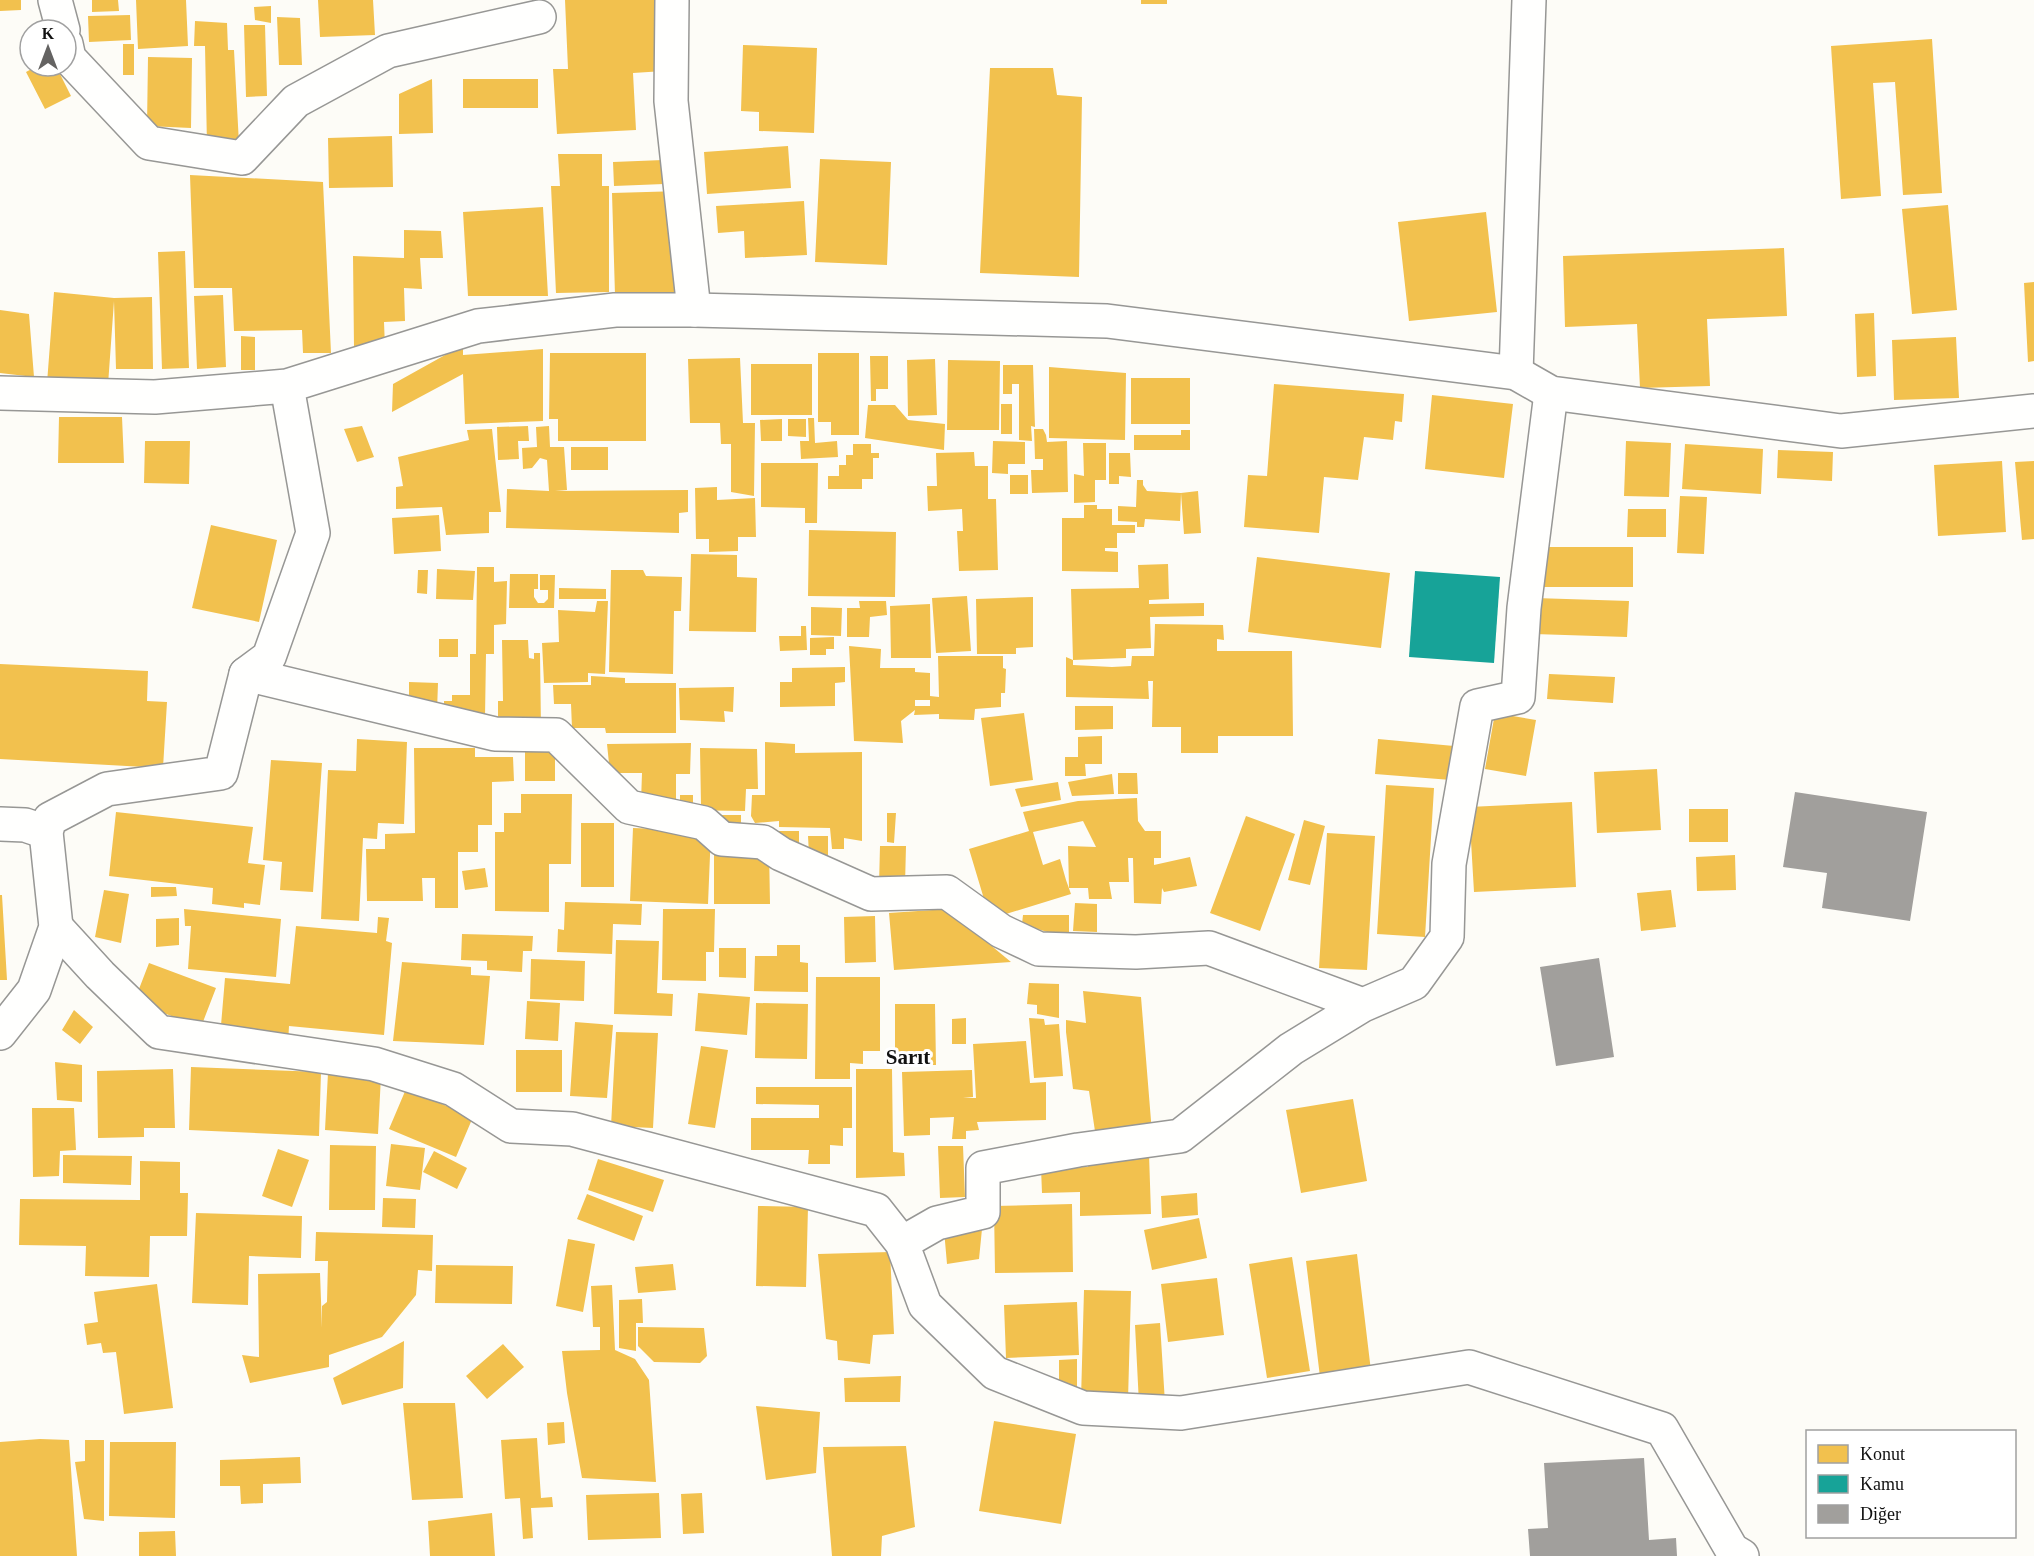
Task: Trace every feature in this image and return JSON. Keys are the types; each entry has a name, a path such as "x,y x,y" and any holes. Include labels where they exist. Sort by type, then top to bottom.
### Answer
{"street":[{"path":"55,0 60,18"},
{"path":"672,0 671,101 694,310"},
{"path":"1516,373 1529,0"},
{"path":"78,68 149,143 242,158 296,101 388,51 539,17"},
{"path":"0,393 156,397 287,386 478,326 615,310 694,310 1107,321 1516,373 1551,393 1841,432 2034,411"},
{"path":"0,1034 34,990 56,927 46,832 50,819 107,789 221,772 246,674 269,657 313,533 287,386"},
{"path":"902,1243 937,1223 983,1212 983,1168 1078,1150 1180,1136 1291,1049 1363,1005 1414,983 1447,937 1449,864 1477,706 1518,697 1524,608 1551,393"},
{"path":"246,674 495,734 556,735 628,807 704,823 722,839 763,842 781,854 871,894 947,892 1000,931 1039,949 1136,952 1209,948 1363,1005"},
{"path":"0,824 25,825 46,832"},
{"path":"56,927 100,975 159,1032 374,1064 453,1089 511,1126 572,1129 876,1210 902,1243 925,1305 995,1373 1083,1408 1181,1413 1469,1367 1662,1429 1732,1550 1742,1556"}],"building: Konut":[{"path":"0,0 21,0 21,10 0,11"},
{"path":"92,0 118,0 119,11 92,12"},
{"path":"136,0 186,0 188,46 138,49"},
{"path":"318,0 373,0 375,35 320,37"},
{"path":"565,0 661,0 664,71 633,73 636,130 557,134 553,69 568,69"},
{"path":"1141,0 1167,0 1167,4 1141,4"},
{"path":"271,6 271,23 255,20 254,7"},
{"path":"130,15 131,40 89,42 88,16"},
{"path":"277,17 300,18 302,65 279,65"},
{"path":"195,21 227,23 228,50 234,50 239,144 207,146 205,46 194,46"},
{"path":"244,25 265,25 267,96 246,97"},
{"path":"1932,39 1942,193 1903,195 1895,82 1873,83 1881,196 1841,199 1831,46"},
{"path":"123,44 134,44 134,75 123,75"},
{"path":"743,45 817,48 814,133 759,131 759,112 741,111"},
{"path":"148,57 192,58 191,128 147,126"},
{"path":"990,68 1053,68 1057,95 1082,97 1079,277 980,273"},
{"path":"29,78 62,78 71,96 45,109"},
{"path":"432,79 433,133 399,134 399,94"},
{"path":"463,79 538,79 538,108 463,108"},
{"path":"392,136 393,187 329,188 328,138"},
{"path":"788,146 791,188 707,194 704,152"},
{"path":"558,154 602,154 602,186 609,186 609,292 556,293 551,186 560,186"},
{"path":"820,159 891,162 887,265 815,262"},
{"path":"663,160 664,184 614,186 613,162"},
{"path":"190,175 323,182 331,353 303,353 302,330 234,331 232,288 194,288"},
{"path":"681,191 683,292 615,295 612,193"},
{"path":"804,201 807,255 745,258 744,231 718,233 716,206"},
{"path":"1948,205 1957,310 1912,314 1902,209"},
{"path":"543,207 548,296 468,296 463,212"},
{"path":"1486,212 1497,312 1409,321 1398,222"},
{"path":"404,230 441,231 443,258 420,258 422,289 404,288 405,321 384,322 385,348 354,348 353,256 404,258"},
{"path":"1784,248 1787,316 1707,319 1710,386 1640,388 1637,324 1565,327 1563,256"},
{"path":"185,251 189,368 162,369 158,252"},
{"path":"2034,282 2034,361 2028,362 2024,283"},
{"path":"54,292 114,298 152,297 153,369 116,369 114,301 108,385 47,383"},
{"path":"223,295 226,367 197,369 194,296"},
{"path":"0,310 29,314 34,377 0,373"},
{"path":"1874,313 1876,376 1857,377 1855,314"},
{"path":"241,336 255,337 255,370 241,370"},
{"path":"1956,337 1959,398 1894,400 1892,340"},
{"path":"463,345 463,355 543,349 543,421 465,424 463,374 392,412 393,384"},
{"path":"550,353 646,353 646,441 558,441 558,419 549,419"},
{"path":"818,353 859,353 859,435 831,435 831,422 818,422"},
{"path":"870,356 888,356 888,389 876,389 876,401 871,401"},
{"path":"740,358 743,423 755,423 754,496 731,492 731,444 721,444 720,423 690,423 688,359"},
{"path":"935,359 937,415 908,416 907,360"},
{"path":"948,360 1000,361 999,430 947,430"},
{"path":"751,364 812,364 812,415 751,415"},
{"path":"1003,365 1033,365 1035,427 1031,426 1032,441 1019,440 1019,384 1012,384 1012,394 1003,394"},
{"path":"1049,367 1126,373 1125,440 1049,438"},
{"path":"1131,378 1190,378 1190,424 1131,424"},
{"path":"1274,384 1404,394 1402,422 1395,421 1393,440 1364,437 1358,480 1324,477 1319,533 1244,527 1248,475 1267,476"},
{"path":"1432,395 1513,404 1504,478 1425,469"},
{"path":"1001,404 1012,404 1012,434 1001,434"},
{"path":"868,405 895,405 908,420 945,424 944,450 865,438"},
{"path":"59,417 122,417 124,463 58,463"},
{"path":"808,418 814,418 815,443 837,441 838,457 801,459 800,441 809,441"},
{"path":"782,419 782,441 761,441 760,420"},
{"path":"788,419 806,419 806,437 788,436"},
{"path":"362,426 374,457 357,462 344,429"},
{"path":"528,426 529,441 518,441 519,459 498,460 497,427"},
{"path":"549,426 550,447 564,447 567,490 555,491 688,490 688,512 679,513 679,533 506,528 507,489 549,491 547,460 540,458 532,468 523,469 522,448 537,447 536,427"},
{"path":"492,429 501,512 489,512 489,533 446,535 442,507 396,509 396,487 403,486 398,457 469,440 467,430"},
{"path":"1034,429 1043,429 1047,442 1067,441 1068,492 1032,493 1031,470 1043,470 1043,459 1035,459"},
{"path":"1181,430 1190,430 1190,450 1134,450 1134,435 1181,435"},
{"path":"145,441 190,441 189,484 144,483"},
{"path":"993,441 1025,442 1025,464 1008,464 1008,474 992,473"},
{"path":"1626,441 1671,443 1669,497 1624,496"},
{"path":"1083,443 1106,443 1106,480 1095,480 1095,502 1074,503 1074,474 1084,476"},
{"path":"853,444 871,444 871,453 879,453 879,458 873,458 873,479 862,479 862,489 828,489 828,476 839,476 839,465 846,465 846,455 853,455"},
{"path":"1685,444 1763,449 1761,494 1682,489"},
{"path":"571,447 608,447 608,470 571,470"},
{"path":"1778,450 1833,452 1832,481 1777,478"},
{"path":"974,452 975,466 988,466 988,499 996,499 998,570 959,571 957,531 963,531 962,509 928,511 927,486 937,486 936,453"},
{"path":"1109,453 1130,453 1131,477 1119,476 1119,484 1109,484"},
{"path":"2002,461 2006,532 1938,536 1934,465"},
{"path":"2034,461 2034,539 2022,540 2015,462"},
{"path":"761,463 818,463 817,523 805,523 805,508 761,507"},
{"path":"1010,475 1028,475 1028,494 1010,494"},
{"path":"1137,480 1143,480 1147,491 1181,493 1180,521 1145,519 1144,527 1137,527 1137,522 1118,521 1118,506 1136,507"},
{"path":"717,487 717,500 755,498 756,537 738,537 738,551 709,552 709,539 696,539 695,488"},
{"path":"1198,491 1201,533 1184,534 1181,493"},
{"path":"1680,496 1707,497 1704,554 1677,553"},
{"path":"1084,505 1097,505 1097,509 1112,509 1112,525 1135,525 1135,533 1117,533 1117,548 1105,548 1105,551 1118,552 1118,572 1062,571 1062,518 1084,518"},
{"path":"1628,509 1666,509 1666,537 1627,537"},
{"path":"439,515 441,551 394,554 392,518"},
{"path":"211,525 277,540 259,622 192,608"},
{"path":"809,530 896,532 895,597 808,596"},
{"path":"1543,547 1633,547 1633,587 1543,587"},
{"path":"691,554 737,555 737,577 757,578 756,632 689,631"},
{"path":"1257,557 1390,573 1381,648 1248,632"},
{"path":"1168,564 1169,599 1149,600 1149,604 1204,603 1204,616 1150,617 1151,648 1126,649 1126,658 1073,660 1071,589 1139,588 1138,565"},
{"path":"477,567 494,567 494,582 507,581 506,624 494,625 494,654 486,654 485,717 444,717 444,701 452,701 452,695 470,695 470,654 476,654"},
{"path":"437,569 475,571 473,600 436,599"},
{"path":"418,570 428,570 427,594 417,593"},
{"path":"611,570 643,570 646,576 682,577 681,611 674,611 673,674 609,672"},
{"path":"510,574 538,574 538,589 534,589 534,597 538,603 544,603 548,599 548,590 540,590 540,575 555,575 554,608 509,608"},
{"path":"559,588 606,589 606,599 559,599"},
{"path":"967,596 971,651 936,653 932,598"},
{"path":"1033,597 1033,647 1016,648 1016,654 977,654 976,599"},
{"path":"1535,598 1629,601 1627,637 1534,634"},
{"path":"597,601 608,601 605,674 588,673 588,682 544,683 542,643 559,642 558,610 595,612"},
{"path":"859,601 886,601 887,615 870,617 869,637 847,637 847,608 860,608"},
{"path":"930,604 931,658 891,658 890,606"},
{"path":"811,607 842,608 841,636 811,635"},
{"path":"1155,624 1223,625 1224,640 1217,639 1217,651 1292,651 1293,736 1218,736 1218,753 1181,753 1181,727 1152,727 1153,681 1148,681 1149,699 1066,697 1066,657 1073,660 1073,665 1131,666 1132,656 1154,656"},
{"path":"801,626 806,626 807,650 780,651 779,636 801,636"},
{"path":"834,637 834,649 826,649 826,655 810,655 810,638"},
{"path":"439,639 458,639 458,657 439,657"},
{"path":"502,640 528,640 529,658 534,659 534,653 540,653 541,729 498,729 498,701 503,701"},
{"path":"849,646 881,649 880,668 915,668 915,672 930,673 930,696 939,697 938,656 1003,656 1003,668 1006,669 1005,693 1001,693 1001,707 975,709 974,720 939,719 939,714 914,715 915,710 901,721 903,743 854,741","holes":["915,700 930,700 930,706 915,706"]},
{"path":"0,664 148,671 147,701 167,702 163,768 0,759"},
{"path":"845,667 845,682 835,683 835,706 780,707 780,682 792,682 792,668"},
{"path":"1549,674 1615,677 1613,703 1547,699"},
{"path":"591,676 625,678 625,683 676,683 676,733 606,733 605,728 572,728 571,704 554,704 553,685 591,685"},
{"path":"409,682 438,683 437,711 409,710"},
{"path":"734,687 733,712 724,711 725,722 680,720 679,688"},
{"path":"1075,706 1113,706 1113,729 1075,730"},
{"path":"1024,713 1033,780 990,786 981,718"},
{"path":"1495,713 1536,720 1526,776 1485,769"},
{"path":"1102,736 1102,764 1085,764 1086,776 1065,776 1065,757 1078,757 1078,737"},
{"path":"357,739 407,742 404,824 378,823 377,839 363,838 359,921 321,919 328,770 356,771"},
{"path":"1378,739 1454,746 1451,780 1375,774"},
{"path":"765,742 795,744 795,753 862,752 862,841 844,838 844,849 832,849 830,828 779,827 779,821 755,823 751,816 752,795 765,795"},
{"path":"691,743 690,774 676,774 676,801 641,802 642,773 610,773 607,744"},
{"path":"414,748 475,748 475,757 513,757 514,781 492,782 492,825 478,825 478,852 458,852 458,908 435,908 435,878 422,878 423,901 367,901 366,849 385,849 385,834 415,833"},
{"path":"700,748 757,749 758,789 746,789 745,811 680,810 680,795 693,795 693,806 701,805"},
{"path":"525,752 555,752 555,781 525,781"},
{"path":"271,760 322,763 313,892 280,890 282,862 263,860"},
{"path":"1657,769 1661,830 1597,833 1594,772"},
{"path":"1118,773 1137,773 1138,794 1118,794"},
{"path":"1112,774 1114,794 1072,796 1068,782"},
{"path":"1058,782 1061,800 1021,807 1015,789"},
{"path":"1386,785 1434,788 1425,937 1377,934"},
{"path":"521,794 572,794 571,864 549,864 549,912 495,911 495,832 504,832 504,813 521,813"},
{"path":"1137,798 1138,821 1145,831 1161,831 1161,858 1154,858 1154,865 1190,857 1197,886 1164,892 1162,888 1161,904 1134,903 1133,858 1128,858 1129,882 1109,882 1112,899 1089,899 1088,888 1069,888 1068,846 1096,847 1083,821 1033,832 1043,865 1060,859 1066,880 1071,894 990,919 969,849 1029,831 1023,812 1078,801"},
{"path":"1572,802 1576,887 1474,892 1469,807"},
{"path":"1689,809 1728,809 1728,842 1689,842"},
{"path":"116,812 253,827 248,863 265,865 260,905 244,903 244,908 212,904 213,888 109,876"},
{"path":"887,813 896,813 894,843 887,842"},
{"path":"713,815 741,815 741,829"},
{"path":"1246,816 1295,834 1260,931 1210,913"},
{"path":"1304,820 1325,826 1310,885 1288,880"},
{"path":"581,823 614,823 614,887 581,887"},
{"path":"633,828 711,831 708,904 630,901"},
{"path":"769,831 799,831 799,844 769,844"},
{"path":"1327,833 1375,836 1367,970 1319,968"},
{"path":"808,836 828,836 828,855 809,855"},
{"path":"880,846 906,846 905,885 879,885"},
{"path":"714,848 769,848 770,904 714,904"},
{"path":"1735,855 1736,890 1697,891 1696,857"},
{"path":"485,868 488,887 465,890 462,871"},
{"path":"151,887 176,887 177,896 151,897"},
{"path":"104,890 129,894 121,943 95,937"},
{"path":"1671,890 1676,927 1641,931 1637,893"},
{"path":"0,895 2,895 7,980 0,980"},
{"path":"565,902 642,904 641,925 613,924 612,954 557,952 558,929 564,930"},
{"path":"1075,903 1097,904 1097,932 1073,931"},
{"path":"184,909 281,919 276,977 188,969 191,926 185,926"},
{"path":"663,909 715,909 714,952 706,952 706,981 662,980"},
{"path":"947,909 1011,962 894,970 889,913"},
{"path":"1023,915 1069,915 1069,939 1022,924"},
{"path":"875,916 876,962 845,963 844,917"},
{"path":"378,917 389,918 386,941 392,943 384,1035 289,1026 288,1044 220,1037 225,978 290,984 296,926 377,933"},
{"path":"179,918 179,945 156,947 156,919"},
{"path":"462,934 533,936 532,951 523,951 522,972 487,970 487,961 461,960"},
{"path":"616,940 659,941 657,993 673,994 672,1016 614,1014"},
{"path":"777,945 800,945 800,962 808,963 808,992 754,991 755,956 777,956"},
{"path":"719,948 746,948 746,978 719,977"},
{"path":"531,959 585,961 584,1001 530,999"},
{"path":"402,962 471,967 471,975 490,976 484,1045 393,1041"},
{"path":"149,963 216,988 201,1027 134,1002"},
{"path":"816,977 880,977 880,1051 863,1051 863,1064 850,1063 850,1079 815,1079"},
{"path":"1029,983 1059,984 1059,1018 1037,1014 1037,1005 1027,1004"},
{"path":"1083,991 1141,997 1152,1133 1096,1138 1089,1091 1073,1089 1066,1032 1066,1020 1086,1023"},
{"path":"698,993 750,997 747,1035 695,1031"},
{"path":"527,1001 560,1003 558,1041 525,1039"},
{"path":"756,1003 808,1004 807,1059 755,1058"},
{"path":"895,1004 935,1004 936,1065 895,1065"},
{"path":"74,1010 93,1027 80,1044 62,1030"},
{"path":"966,1018 966,1044 952,1044 952,1019"},
{"path":"1029,1018 1044,1019 1045,1025 1059,1024 1063,1076 1034,1078"},
{"path":"575,1022 613,1025 607,1098 570,1096"},
{"path":"616,1032 658,1033 653,1128 611,1126"},
{"path":"1026,1041 1030,1083 1046,1082 1046,1120 977,1122 979,1130 966,1131 966,1139 952,1139 954,1117 930,1118 930,1135 904,1136 902,1072 972,1070 973,1097 963,1098 976,1098 973,1044"},
{"path":"701,1046 728,1050 715,1128 688,1124"},
{"path":"516,1050 562,1050 562,1092 516,1092"},
{"path":"55,1062 82,1065 82,1102 57,1100"},
{"path":"191,1067 321,1072 319,1136 189,1130"},
{"path":"173,1069 175,1128 144,1128 144,1137 98,1138 97,1071"},
{"path":"856,1069 892,1069 893,1152 904,1153 905,1176 856,1178"},
{"path":"328,1073 381,1076 378,1134 325,1130"},
{"path":"756,1087 852,1087 852,1128 843,1128 843,1146 830,1145 830,1164 808,1164 809,1150 751,1150 751,1118 819,1118 819,1105 756,1104"},
{"path":"406,1089 473,1117 456,1157 389,1129"},
{"path":"1353,1099 1367,1181 1301,1193 1286,1110"},
{"path":"32,1108 74,1108 76,1150 60,1151 59,1176 33,1177"},
{"path":"391,1144 425,1148 420,1190 386,1186"},
{"path":"330,1145 376,1146 375,1210 329,1210"},
{"path":"938,1146 963,1146 965,1197 940,1198"},
{"path":"278,1149 309,1160 292,1207 262,1196"},
{"path":"434,1151 467,1168 457,1189 423,1172"},
{"path":"1149,1154 1151,1214 1080,1216 1080,1192 1042,1193 1041,1168 1088,1167 1087,1155"},
{"path":"63,1155 132,1156 131,1185 63,1183"},
{"path":"598,1159 664,1180 653,1212 588,1190"},
{"path":"140,1161 180,1162 180,1193 188,1193 187,1236 150,1236 149,1277 85,1276 86,1246 19,1245 20,1199 140,1200"},
{"path":"1197,1193 1198,1215 1162,1218 1161,1196"},
{"path":"587,1194 643,1216 634,1241 577,1219"},
{"path":"383,1198 416,1199 415,1228 382,1227"},
{"path":"1072,1204 1073,1272 995,1273 994,1206"},
{"path":"758,1206 808,1207 806,1287 756,1286"},
{"path":"196,1213 302,1216 301,1258 249,1256 248,1305 192,1303"},
{"path":"1199,1218 1207,1258 1152,1270 1144,1230"},
{"path":"982,1229 979,1259 947,1264 944,1230"},
{"path":"316,1232 433,1235 432,1271 418,1270 416,1295 382,1337 329,1355 329,1367 250,1383 242,1355 259,1357 258,1274 320,1273 322,1328 322,1306 327,1302 328,1261 315,1261"},
{"path":"568,1239 595,1244 583,1312 556,1306"},
{"path":"890,1252 894,1334 873,1335 870,1364 838,1360 837,1341 826,1339 818,1254"},
{"path":"1357,1254 1371,1371 1320,1377 1306,1261"},
{"path":"1292,1257 1310,1371 1267,1378 1249,1264"},
{"path":"673,1264 676,1290 638,1293 635,1267"},
{"path":"436,1265 513,1266 512,1304 435,1303"},
{"path":"1217,1278 1224,1335 1168,1342 1161,1284"},
{"path":"157,1284 173,1408 124,1414 116,1352 103,1353 101,1343 87,1345 84,1324 98,1322 94,1292"},
{"path":"612,1285 615,1350 635,1359 649,1380 656,1482 582,1478 562,1351 600,1350 600,1327 593,1327 591,1286"},
{"path":"1084,1290 1131,1291 1128,1400 1081,1399"},
{"path":"642,1299 643,1323 636,1323 636,1351 619,1348 619,1300"},
{"path":"1077,1302 1079,1355 1006,1358 1004,1305"},
{"path":"1160,1323 1165,1403 1139,1404 1135,1325"},
{"path":"638,1327 704,1328 707,1356 700,1363 654,1362 638,1346"},
{"path":"404,1341 403,1388 342,1405 333,1378"},
{"path":"503,1344 524,1367 487,1399 466,1376"},
{"path":"1077,1359 1077,1389 1059,1390 1059,1360"},
{"path":"901,1376 900,1402 845,1402 844,1378"},
{"path":"403,1403 455,1403 463,1498 412,1500"},
{"path":"756,1406 820,1412 816,1473 766,1480"},
{"path":"994,1421 1076,1434 1061,1524 979,1511"},
{"path":"564,1422 565,1443 548,1445 547,1423"},
{"path":"537,1438 541,1498 552,1497 553,1507 531,1508 533,1538 523,1539 520,1498 505,1499 501,1440"},
{"path":"40,1439 69,1440 77,1556 0,1556 0,1442"},
{"path":"85,1440 104,1440 104,1521 84,1519 75,1462 85,1461"},
{"path":"110,1442 176,1442 175,1518 109,1516"},
{"path":"906,1446 915,1527 882,1536 881,1556 832,1556 823,1447"},
{"path":"300,1457 301,1483 263,1484 263,1503 241,1504 240,1486 220,1486 220,1460"},
{"path":"659,1493 661,1538 588,1540 586,1495"},
{"path":"702,1493 704,1533 683,1534 681,1494"},
{"path":"492,1513 495,1556 430,1556 428,1521"},
{"path":"175,1531 176,1556 139,1556 139,1532"}],"building: Kamu":[{"path":"1415,571 1500,577 1494,663 1409,657"}],"building: Diğer":[{"path":"1795,792 1927,812 1910,921 1822,908 1827,873 1783,867"},
{"path":"1599,958 1614,1057 1556,1066 1540,967"},
{"path":"1644,1458 1649,1540 1676,1538 1677,1556 1530,1556 1528,1529 1548,1528 1544,1463"}],"district":[{"name":"Sarıt","path":"908,1057"}]}
